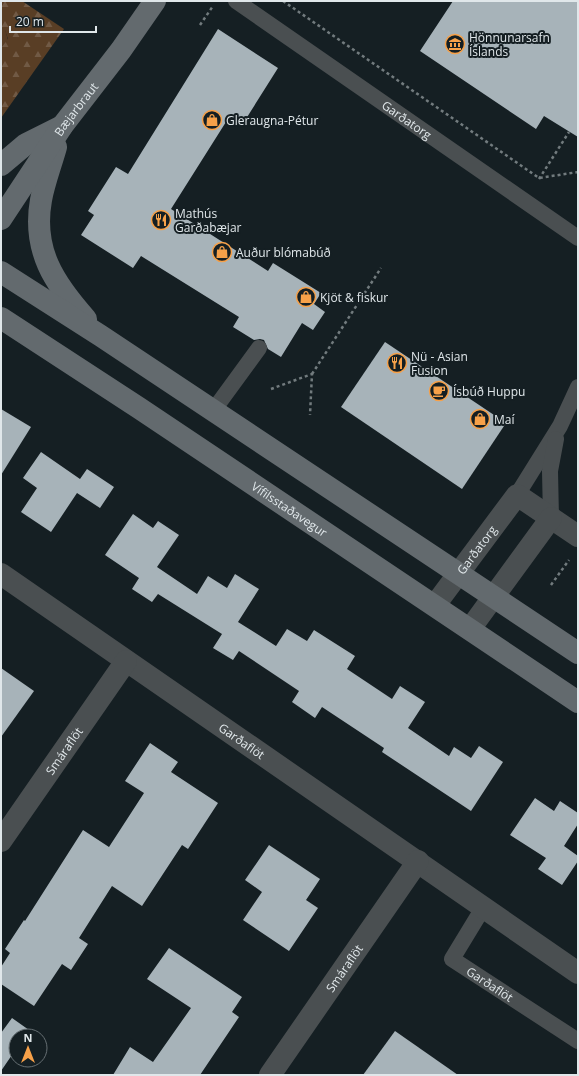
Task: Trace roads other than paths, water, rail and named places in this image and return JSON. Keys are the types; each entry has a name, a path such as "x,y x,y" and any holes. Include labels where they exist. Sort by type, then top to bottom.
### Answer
{"main road":[{"name":"Bæjarbraut","path":"1,219 63,125 121,50 155,1"},
{"path":"1,165 26,144 63,125"},
{"path":"63,125 41,199 39,220 40,239 44,258 53,277 70,302 101,336"},
{"path":"1,272 101,336 458,575 578,653"},
{"name":"Vífilsstaðavegur","path":"1,318 139,408 578,702"}],"street":[{"name":"Garðatorg","path":"435,605 517,494"},
{"path":"517,494 578,536"},
{"path":"470,629 551,518"},
{"name":"Garðaflöt","path":"1,574 578,973"},
{"name":"Smáraflöt","path":"1,841 126,661"},
{"name":"Smáraflöt","path":"270,1075 418,861"}],"lane":[{"name":"Garðatorg","path":"236,1 578,238"},
{"path":"213,410 259,348"},
{"name":"Garðatorg","path":"517,494 560,426 578,387"},
{"name":"Garðatorg","path":"551,518 550,472 553,452 560,426"},
{"name":"Garðaflöt","path":"483,908 452,959 578,1041"}],"place":[{"name":"Hönnunarsafn Íslands","path":"455,44"},
{"name":"Gleraugna-Pétur","path":"212,120"},
{"name":"Mathús Garðabæjar","path":"161,220"},
{"name":"Auður blómabúð","path":"222,252"},
{"name":"Kjöt & fiskur","path":"306,297"},
{"name":"Nü - Asian Fusion","path":"397,363"},
{"name":"Ísbúð Huppu","path":"439,391"},
{"name":"Maí","path":"480,419"}]}
